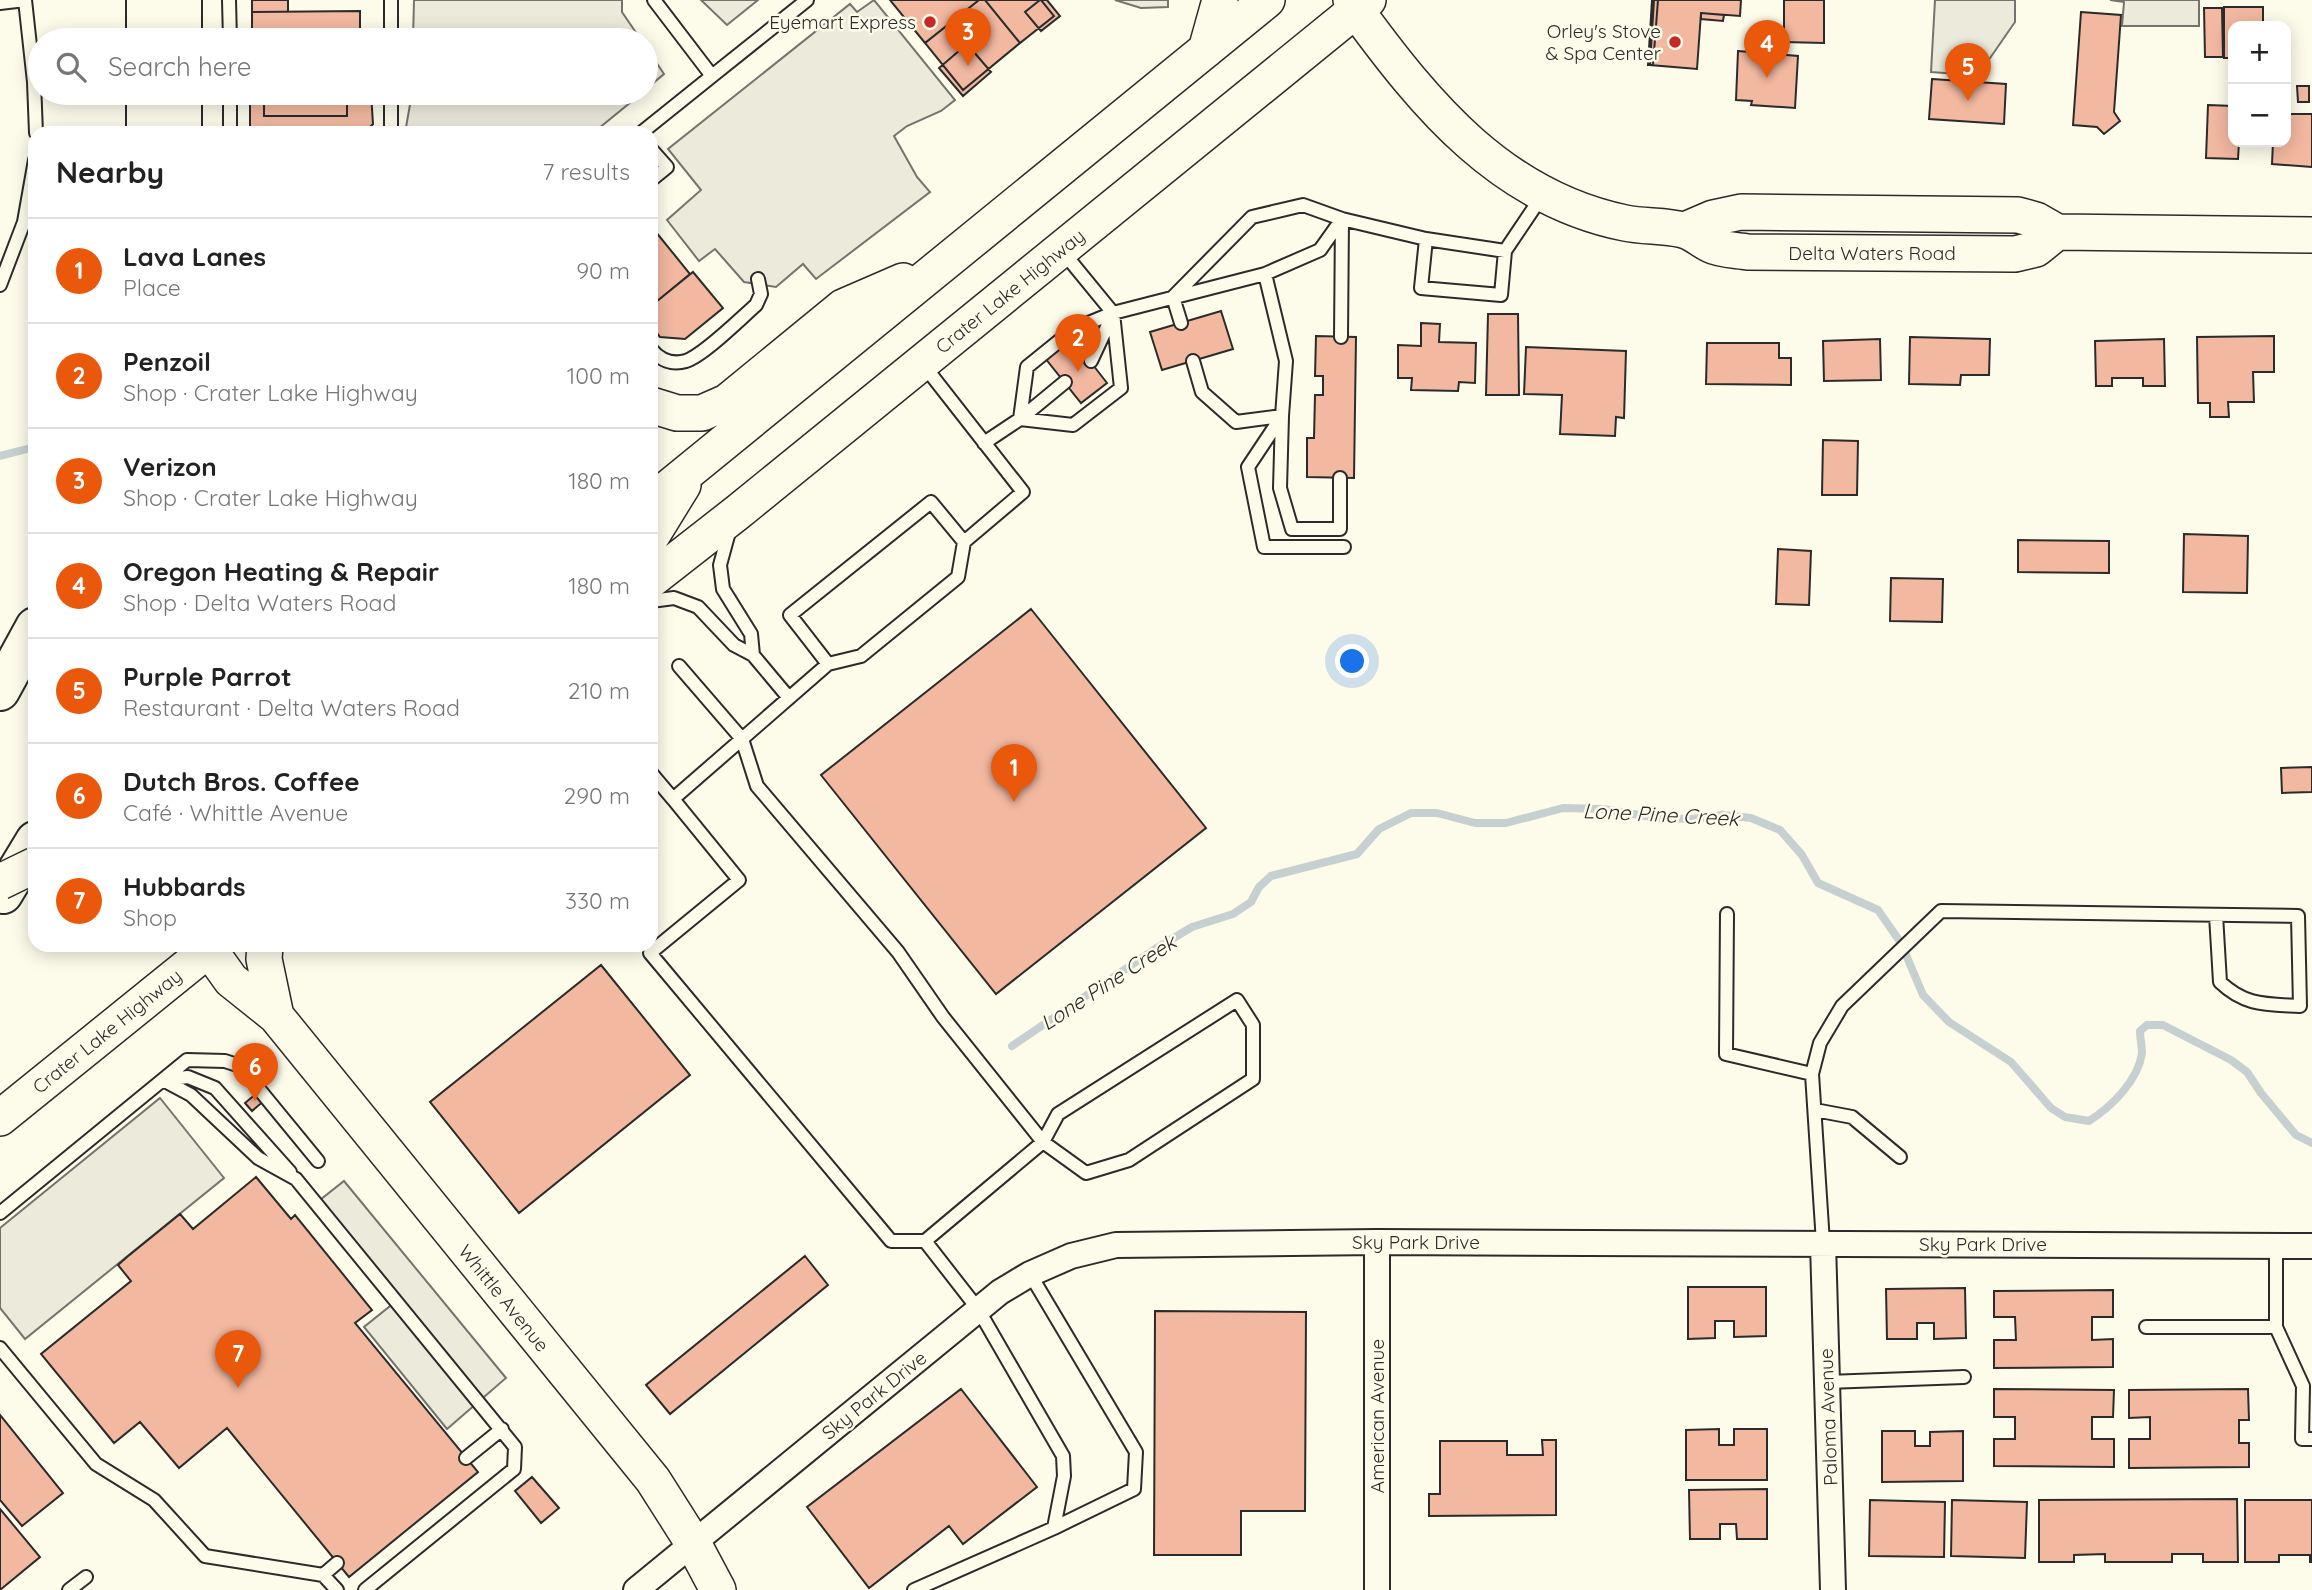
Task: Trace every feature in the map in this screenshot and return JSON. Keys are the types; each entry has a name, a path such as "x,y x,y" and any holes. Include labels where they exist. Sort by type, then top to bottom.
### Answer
{"highway":[{"path":"146,0 146,28"},
{"path":"182,0 182,28"},
{"path":"146,105 146,126"},
{"path":"183,105 183,126"},
{"path":"0,691 28,640"},
{"path":"0,898 28,852"}],"main road":[{"path":"1206,50 1220,0"},
{"path":"658,496 1267,0"},
{"name":"Delta Waters Road","path":"1355,3 1424,98 1471,146 1527,186 1575,207 1625,223 1685,230 1714,247 1748,252 2015,254 2036,249 2057,232 2312,235"},
{"name":"Crater Lake Highway","path":"658,575 738,513 1061,250 1355,3"},
{"path":"658,407 677,413 702,413 727,402 843,307 942,264"},
{"path":"658,526 694,467"},
{"path":"0,882 28,868"},
{"name":"Crater Lake Highway","path":"0,1118 202,952"},
{"path":"213,952 231,980 276,1016"},
{"path":"264,952 276,1016"},
{"name":"Whittle Avenue","path":"276,1016 653,1480 693,1543 718,1590"}],"street":[{"name":"Sky Park Drive","path":"636,1590 1000,1292 1030,1273 1071,1256 1116,1245 1377,1242 2312,1246"},
{"name":"American Avenue","path":"1377,1242 1377,1590"},
{"name":"Paloma Avenue","path":"1823,1243 1833,1590"}],"lane":[{"path":"0,3 25,0 28,28"},
{"path":"229,0 230,28"},
{"path":"391,0 391,28"},
{"path":"654,0 712,76"},
{"path":"650,126 807,0"},
{"path":"35,105 36,126"},
{"path":"230,105 230,126"},
{"path":"391,105 391,126"},
{"path":"658,157 667,167 658,174"},
{"path":"1426,239 1421,288 1501,295 1505,251 1544,193"},
{"path":"0,285 24,222 28,199"},
{"path":"1173,297 1252,217 1303,205 1342,219 1426,239 1505,251"},
{"path":"1020,419 1027,367 1074,329 1113,313 1265,274 1320,250 1342,219"},
{"path":"1341,337 1342,219"},
{"path":"1020,419 1073,425 1122,388 1113,313 1061,250"},
{"path":"1265,274 1286,361 1280,488 1292,529 1340,529 1340,478"},
{"path":"658,358 673,363 687,360 756,305 761,294 758,279"},
{"path":"1173,297 1181,323"},
{"path":"1091,361 1113,313"},
{"path":"1193,361 1202,392 1236,422 1282,416"},
{"path":"673,799 828,664 861,656 958,577 964,542 1023,492 922,363"},
{"path":"984,443 1020,419 1065,382"},
{"path":"1282,416 1248,467 1264,547 1344,547"},
{"path":"828,664 790,615 931,502 964,542"},
{"path":"738,513 727,536 720,565 723,589 751,635 753,655"},
{"path":"658,600 674,598 698,607 734,645 753,655 789,698"},
{"path":"649,952 891,1241 925,1241 1043,1142 1058,1114 1237,1000 1253,1025 1253,1079 1129,1160 1086,1173 1043,1142 943,1017 898,951 757,786 742,739 680,666"},
{"path":"658,781 739,880 658,940"},
{"path":"1823,1243 1812,1074 1820,1043 1842,1006 1941,911 2298,916 2300,1006 2261,1004 2234,996 2220,982 2216,915"},
{"path":"1727,914 1726,1054 1812,1074"},
{"path":"0,1213 187,1060 225,1061 240,1066 318,1161"},
{"path":"163,1080 188,1077 215,1088 296,1179 516,1447 514,1469 365,1590"},
{"path":"163,1080 191,1095 258,1158 296,1179"},
{"path":"1815,1110 1852,1116 1900,1157"},
{"path":"925,1241 978,1309 1063,1456 1064,1476 1054,1528"},
{"path":"2276,1246 2276,1327 2303,1386 2302,1438 2312,1439"},
{"path":"914,1590 1134,1489 1136,1452 1030,1273"},
{"path":"2146,1327 2276,1327"},
{"path":"0,1348 96,1464 154,1500 205,1556 323,1575 337,1590"},
{"path":"1827,1382 1964,1377"},
{"path":"466,1458 502,1429"},
{"path":"323,1575 337,1563"},
{"path":"69,1590 86,1577"}],"shaded area":[{"path":"414,0 622,0 622,12 633,28 413,28"},
{"path":"701,0 758,0 727,25"},
{"path":"874,0 955,100 941,111 907,126 894,136 917,177 930,192 816,279 803,264 776,287 744,282 715,249 699,261 667,220 701,190 668,149 850,4 857,12"},
{"path":"1115,0 1168,0 1168,7 1141,8"},
{"path":"1935,0 2015,0 2015,22 1988,61 1987,76 1931,72"},
{"path":"2110,0 2199,0 2199,26 2122,26 2124,2"},
{"path":"658,65 664,74 658,79"},
{"path":"410,105 627,105 602,126 406,126"},
{"path":"160,1098 224,1178 25,1339 0,1308 0,1228"},
{"path":"344,1181 506,1378 447,1429 364,1327 400,1298 320,1200"}],"building":[{"path":"252,0 288,0 288,12 252,12"},
{"name":"Eyemart Express","path":"890,0 979,0 925,43"},
{"path":"979,0 985,0 1020,43 963,90 925,43"},
{"path":"985,0 1041,0 1054,16 1020,43"},
{"path":"1040,0 1047,0 1060,16 1041,31 1025,12"},
{"path":"1652,0 1658,0 1653,65 1648,65"},
{"name":"Orley's Stove & Spa Center","path":"1654,0 1741,0 1740,16 1701,13 1697,69 1650,65"},
{"path":"1784,0 1824,0 1824,43 1784,42"},
{"path":"2224,7 2263,7 2263,21 2228,21 2228,58 2224,58"},
{"path":"2204,8 2222,8 2223,57 2205,57"},
{"path":"360,11 360,28 252,28 252,12"},
{"path":"2081,12 2121,15 2114,112 2120,121 2104,134 2097,127 2073,125"},
{"path":"1701,13 1724,15 1723,21 1701,19"},
{"path":"967,44 991,72 963,96 939,68"},
{"path":"1738,51 1798,56 1795,108 1751,105 1752,101 1736,100"},
{"path":"1932,79 2006,84 2004,124 1929,119"},
{"path":"2297,86 2309,86 2309,102 2298,102"},
{"path":"250,105 264,105 264,116 347,116 347,105 372,105 371,126 250,126"},
{"path":"264,105 347,105 347,116 264,116"},
{"path":"2208,105 2228,106 2228,147 2239,147 2238,159 2206,158"},
{"path":"2291,114 2312,114 2312,167 2272,164 2273,147 2291,147"},
{"path":"658,235 690,274 658,300"},
{"path":"693,272 723,308 685,339 660,337 658,300"},
{"path":"1221,311 1233,349 1162,370 1150,332"},
{"path":"1488,314 1518,314 1519,395 1486,395"},
{"path":"1421,323 1440,324 1439,342 1476,343 1475,383 1459,382 1458,391 1411,390 1412,378 1398,378 1398,345 1421,346"},
{"path":"1316,336 1356,337 1354,478 1307,477 1307,438 1314,438 1315,395 1323,395 1323,376 1315,376"},
{"path":"2274,336 2274,372 2253,372 2254,402 2228,402 2229,417 2210,417 2210,403 2198,403 2197,337"},
{"path":"1910,337 1990,339 1989,375 1961,375 1960,385 1909,384"},
{"path":"1072,338 1107,383 1081,403 1045,358"},
{"path":"1880,339 1881,380 1824,381 1823,341"},
{"path":"2164,339 2165,386 2143,386 2143,378 2112,378 2112,386 2096,386 2095,341"},
{"path":"1707,343 1779,343 1779,358 1791,358 1791,385 1706,384"},
{"path":"1526,347 1626,351 1624,418 1616,417 1615,436 1560,434 1562,395 1524,394"},
{"path":"1823,440 1858,441 1857,495 1822,495"},
{"path":"2184,534 2248,536 2247,593 2183,592"},
{"path":"2018,540 2109,541 2109,573 2018,572"},
{"path":"1778,549 1811,551 1809,605 1776,604"},
{"path":"1891,578 1943,579 1942,622 1890,621"},
{"path":"1031,609 1206,828 996,994 821,775"},
{"path":"2312,767 2312,792 2282,793 2281,768"},
{"path":"601,965 690,1075 519,1213 430,1102"},
{"path":"258,1092 265,1100 252,1111 245,1103"},
{"path":"256,1177 291,1219 295,1215 372,1310 355,1323 478,1472 349,1577 227,1428 179,1468 140,1422 114,1443 41,1354 131,1281 118,1265 127,1257 180,1214 193,1229"},
{"path":"805,1256 828,1285 670,1414 646,1385"},
{"path":"1688,1287 1766,1287 1766,1336 1734,1337 1734,1321 1715,1321 1715,1338 1688,1339"},
{"path":"1965,1288 1966,1338 1934,1339 1934,1323 1917,1323 1917,1339 1887,1339 1886,1289"},
{"path":"2113,1290 2113,1317 2092,1317 2092,1340 2113,1339 2113,1367 1994,1368 1994,1340 2016,1340 2015,1317 1994,1317 1994,1291"},
{"path":"1155,1311 1306,1312 1305,1511 1241,1511 1241,1555 1154,1555"},
{"path":"961,1389 1037,1487 963,1544 949,1526 869,1588 807,1507"},
{"path":"1994,1389 2114,1390 2113,1417 2092,1417 2092,1439 2114,1439 2114,1467 1994,1466 1994,1439 2015,1439 2015,1417 1994,1417"},
{"path":"2248,1389 2249,1420 2239,1420 2239,1443 2249,1443 2249,1467 2129,1468 2129,1439 2150,1439 2150,1417 2129,1418 2129,1390"},
{"path":"0,1415 63,1493 22,1526 0,1500"},
{"path":"1719,1429 1719,1445 1734,1445 1734,1429 1767,1429 1767,1480 1686,1480 1686,1430"},
{"path":"1882,1431 1915,1431 1915,1446 1930,1446 1930,1432 1963,1431 1963,1481 1882,1482"},
{"path":"1542,1440 1556,1440 1556,1515 1429,1516 1429,1494 1440,1494 1440,1441 1507,1441 1507,1455 1543,1455"},
{"path":"532,1477 559,1508 541,1523 515,1491"},
{"path":"1767,1489 1767,1539 1737,1539 1736,1524 1720,1524 1720,1539 1690,1539 1689,1490"},
{"path":"2237,1499 2238,1562 2203,1562 2203,1554 2172,1554 2172,1562 2105,1562 2105,1554 2074,1555 2074,1562 2039,1562 2039,1500"},
{"path":"1870,1500 1945,1502 1944,1557 1869,1556"},
{"path":"1952,1500 2027,1502 2025,1558 1951,1556"},
{"path":"2245,1500 2312,1500 2312,1562 2310,1555 2279,1555 2279,1562 2245,1562"},
{"path":"0,1509 40,1557 0,1590"}],"waterway":[{"name":"Lone Pine Creek","path":"0,456 28,449"},
{"name":"Lone Pine Creek","path":"1012,1046 1155,949 1192,927 1233,914 1251,902 1259,887 1271,876 1357,854 1379,829 1411,813 1437,813 1475,823 1506,823 1563,808 1603,809 1657,818 1693,819 1722,815 1751,818 1780,830 1802,855 1818,883 1878,910 1901,943 1923,995 1949,1022 2011,1062 2051,1108 2065,1117 2089,1121 2114,1101 2129,1083 2139,1063 2142,1053 2140,1031 2147,1025 2163,1025 2231,1060 2247,1072 2296,1135 2312,1143"}],"place":[{"name":"Eyemart Express","path":"930,22"},
{"name":"Orley's Stove & Spa Center","path":"1675,42"},
{"name":"Verizon","path":"968,66"},
{"name":"Oregon Heating & Repair","path":"1767,78"},
{"name":"Purple Parrot","path":"1968,101"},
{"name":"Penzoil","path":"1078,372"},
{"name":"Lava Lanes","path":"1014,802"},
{"name":"Dutch Bros. Coffee","path":"255,1101"},
{"name":"Hubbards","path":"238,1388"}]}
